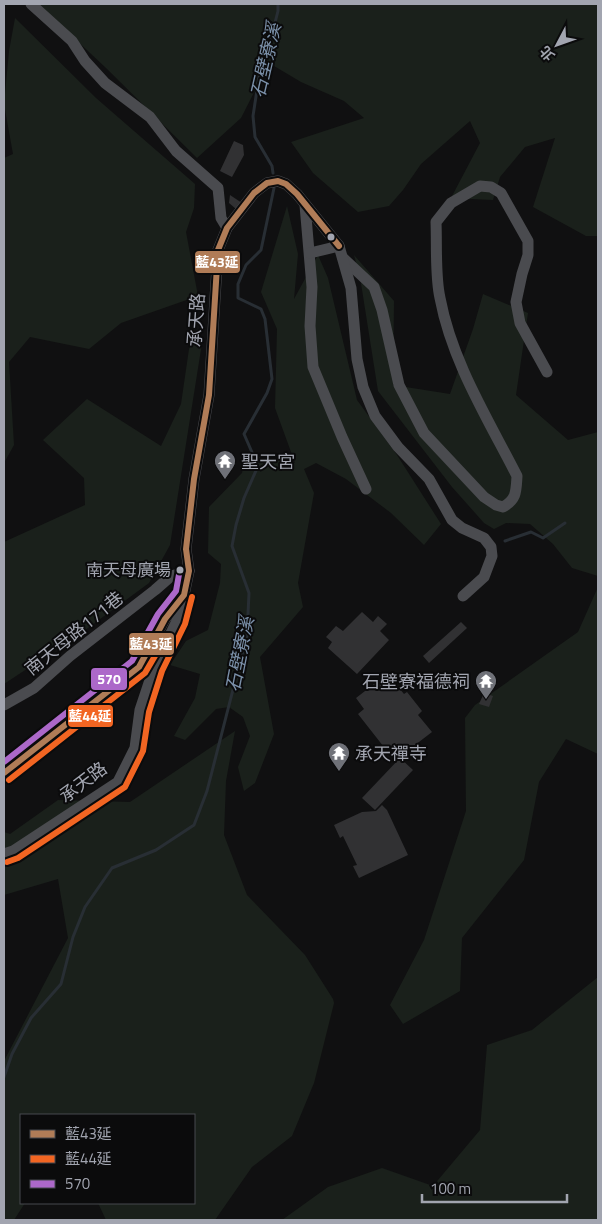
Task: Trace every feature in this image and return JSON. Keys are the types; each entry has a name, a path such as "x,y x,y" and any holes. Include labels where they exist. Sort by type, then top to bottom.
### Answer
{"street":[{"path":"31,4 72,41 85,61 105,83 150,117 176,151 218,188 222,218 227,228"},
{"name":"承天路","path":"4,854 13,851 56,824 118,782 135,748 143,701 154,668 177,621 189,571 186,549 194,479 209,395 218,250 227,228 254,194 267,183 278,181 286,184 305,204"},
{"path":"343,258 374,287 382,310 399,385 424,434 462,476 484,497 496,505 503,507 511,502 516,490 516,476 457,357 439,296 436,222 451,203 480,186 491,187 501,193 528,241 528,255 516,302 520,323 547,372"},
{"path":"305,204 339,246 343,258 351,288 357,359 363,387 375,416 398,447 429,479 452,520 462,528 484,538 491,547 492,556 484,577 463,596"},
{"path":"305,204 312,287 310,326 313,367 366,489"},
{"path":"310,253 339,246"},
{"name":"南天母路171巷","path":"4,705 34,688 70,656 156,590 171,576 189,571"},
{"path":"4,774 139,667 166,619 184,595"}],"shaded area":[{"path":"38,4 598,4 598,236 586,236 533,207 555,138 525,147 500,177 493,200 451,198 480,143 470,121 421,164 389,206 358,212 313,173 291,142 364,118 344,101 301,82 269,63 241,118 197,158"},
{"path":"15,18 96,98 195,184 194,208 186,232 198,296 121,323 89,349 30,337 9,362 14,445 4,463 4,158 13,154 4,104 9,51"},
{"path":"287,206 298,254 294,299 318,255 328,278 357,400 397,455 441,524 424,545 391,513 346,479 316,463 304,469 314,493 298,583 303,607 260,657 274,734 255,783 244,791 238,767 250,736 243,717 229,707 216,709 185,740 174,736 195,698 200,674 170,665 186,641 208,630 220,583 221,564 208,553 209,507 242,473 246,453 295,463 275,408 277,329 261,292"},
{"path":"354,255 394,301 393,385 450,394 483,294 528,313 516,395 568,440 598,432 598,576 572,568 553,544 530,524 506,523 494,529 484,523 452,487 378,391 360,277"},
{"path":"197,329 202,343 170,545 149,583 81,633 4,684 4,542 85,505 84,478 43,440 87,399 161,446 181,404 189,349"},
{"path":"598,587 598,754 566,739 539,782 524,860 462,938 460,991 403,1024 390,1005 424,940 466,811 465,718 475,705 578,632"},
{"path":"235,731 226,781 224,835 247,895 305,955 334,1003 314,1083 292,1136 252,1167 215,1220 106,1220 98,1204 195,1204 195,1114 20,1114 20,1204 24,1204 14,1220 4,1220 4,1061 68,938 58,879 4,895 4,832 10,834 58,800 130,802"},
{"path":"598,977 598,1220 282,1220 328,1187 382,1168 433,1186 480,1130 487,1045 532,1030"}],"building":[{"path":"234,141 243,145 244,155 232,177 220,171"},
{"path":"230,195 242,203 236,209 229,203"},
{"path":"362,612 373,622 378,616 387,624 380,631 389,640 357,674 328,648 332,642 326,637 336,626 343,631"},
{"path":"461,622 467,628 429,663 423,656"},
{"path":"387,674 404,694 407,692 422,711 418,715 432,732 402,755 395,745 387,751 358,714 364,709 356,698"},
{"name":"石壁寮福德祠","path":"484,693 493,696 489,707 479,704"},
{"path":"400,758 413,770 375,810 362,798"},
{"path":"382,805 387,810 408,855 359,878 353,866 357,865 343,836 340,838 334,825 362,812 376,811"}],"waterway":[{"name":"石壁寮溪","path":"273,173 272,166 255,137 253,116 260,70 269,46 278,4"},
{"name":"石壁寮溪","path":"4,1077 12,1054 31,1018 61,984 73,937 85,907 112,868 156,850 194,825 207,791 247,635 249,593 232,546 244,498 258,466 244,434 267,393 272,379 265,319 261,309 238,298 238,284 246,265 261,250 274,188"},
{"path":"505,541 531,532 543,538 565,523"}],"transit line":[{"name":"藍43延","path":"4,773 139,667 165,619 184,595 189,571 186,549 194,479 209,395 218,250 227,228 254,193 267,183 278,181 286,184 297,194 339,246"},
{"name":"570","path":"4,762 132,661 158,614 176,591 180,569"},
{"name":"藍44延","path":"7,862 18,858 125,787 143,751 149,712 162,671 185,624 192,597"},
{"name":"藍44延","path":"9,780 145,673 162,644"}],"place":[{"name":"聖天宮","path":"225,480"},
{"name":"南天母廣場","path":"180,570"},
{"name":"石壁寮福德祠","path":"486,700"},
{"name":"承天禪寺","path":"339,772"}]}
